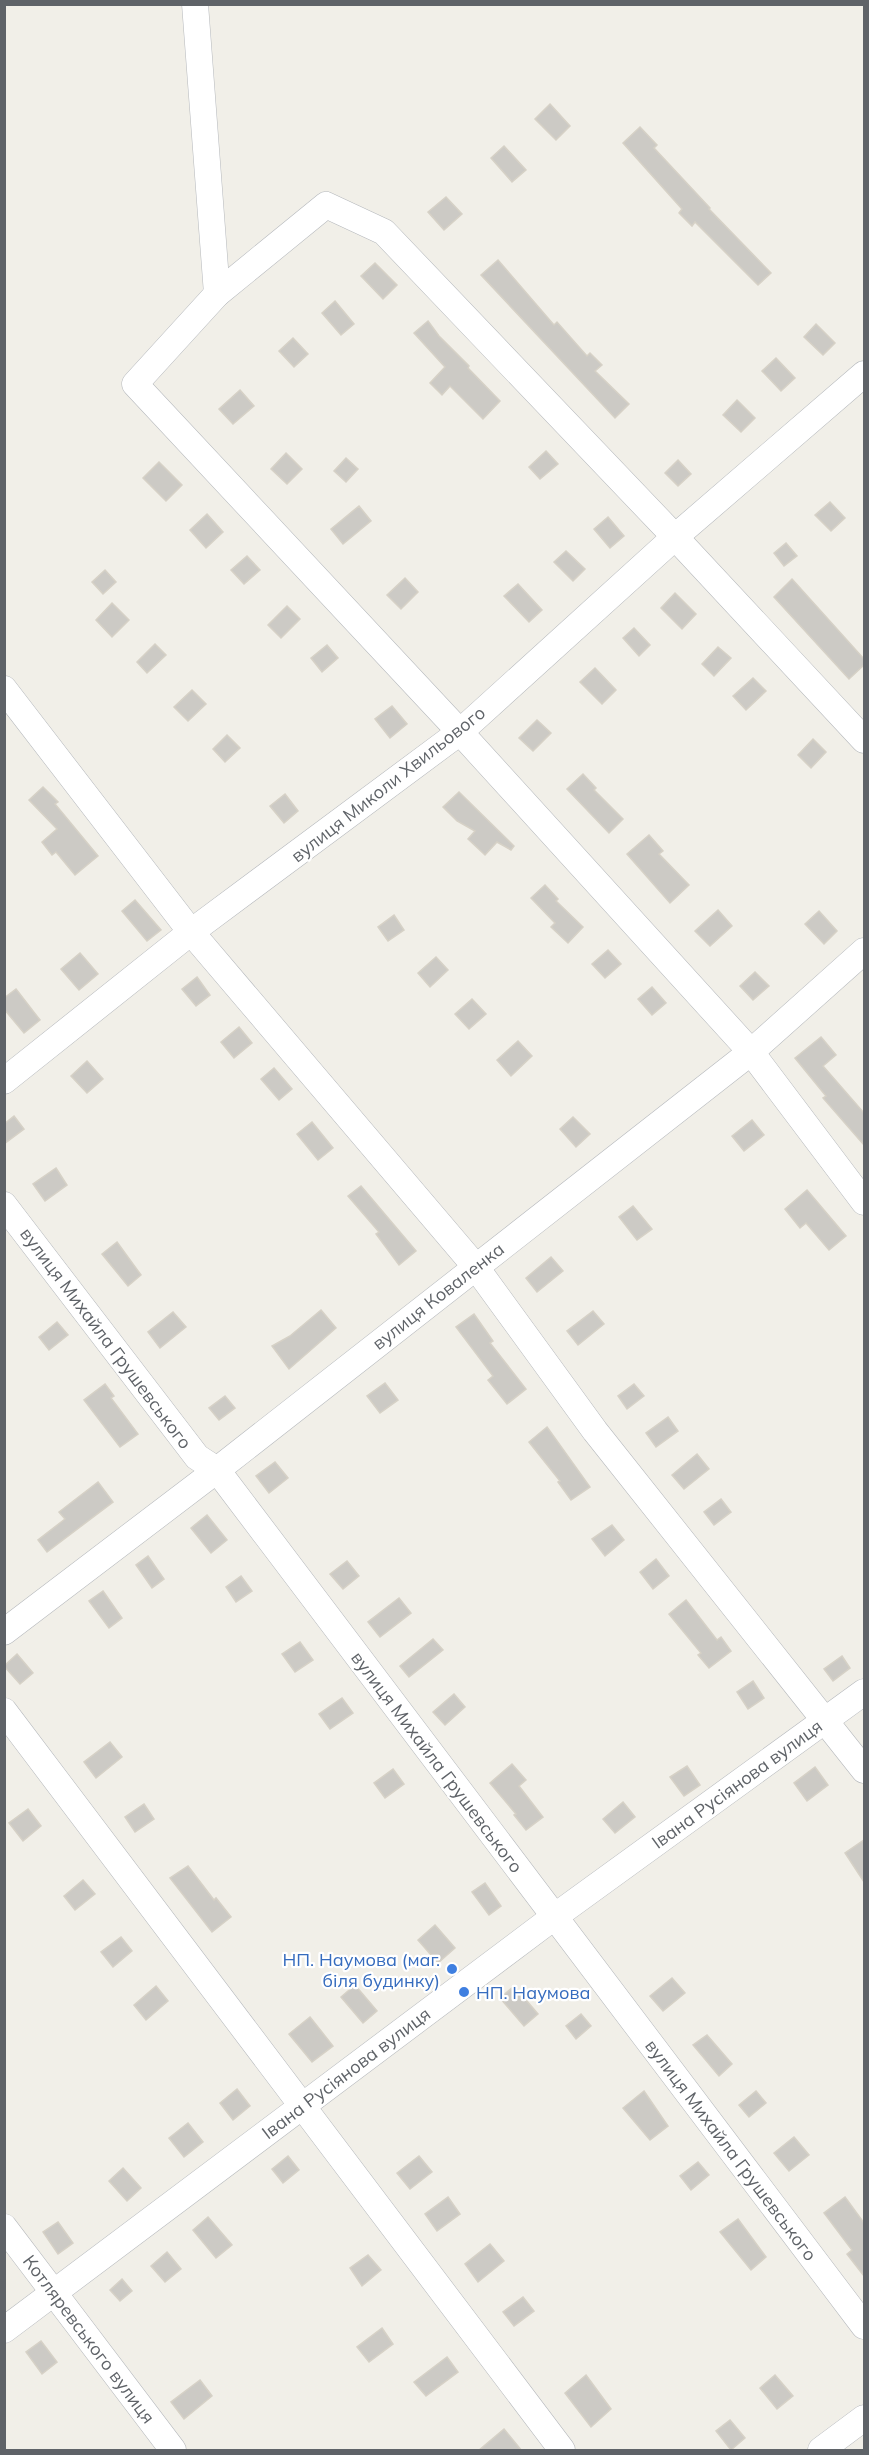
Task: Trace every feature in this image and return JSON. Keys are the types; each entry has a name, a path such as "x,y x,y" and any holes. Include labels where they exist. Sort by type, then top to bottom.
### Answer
{"street":[{"path":"195,4 217,294"},
{"path":"864,740 675,537 384,232 326,205 217,294 135,384 460,732 751,1052 864,1202"},
{"name":"вулиця Миколи Хвильового","path":"4,1081 191,932 460,732 675,537 864,374"},
{"path":"4,689 191,932 475,1266 595,1431 864,1770"},
{"name":"вулиця Коваленка","path":"4,1632 217,1470 751,1052 864,951"},
{"name":"вулиця Михайла Грушевського","path":"4,1205 197,1457 217,1470 864,2326"},
{"name":"Івана Русіянова вулиця","path":"4,2330 554,1917 864,1692"},
{"path":"4,1711 562,2451"},
{"name":"Котляревського вулиця","path":"4,2227 55,2292 172,2451"},
{"path":"821,2451 864,2418"}],"building":[{"path":"550,104 570,126 556,140 535,119"},
{"path":"640,127 657,145 654,148 771,273 758,285 695,222 692,226 679,213 682,209 623,143"},
{"path":"504,146 526,170 512,182 491,158"},
{"path":"446,197 462,214 444,230 428,212"},
{"path":"498,260 554,325 557,322 587,356 590,353 602,365 595,371 629,404 615,418 481,275"},
{"path":"375,263 397,285 383,299 361,276"},
{"path":"335,301 354,324 341,335 322,313"},
{"path":"428,321 439,336 500,401 483,419 450,386 442,395 430,383 445,367 414,333"},
{"path":"816,324 835,343 823,355 804,337"},
{"path":"293,338 308,354 294,367 279,351"},
{"path":"776,358 795,378 781,391 762,371"},
{"path":"240,390 254,406 233,424 219,409"},
{"path":"737,400 755,418 741,432 723,415"},
{"path":"546,451 558,464 540,479 529,467"},
{"path":"286,453 302,469 287,484 271,469"},
{"path":"346,458 358,469 346,482 334,471"},
{"path":"678,460 691,474 678,486 665,473"},
{"path":"159,462 182,485 166,501 143,478"},
{"path":"830,502 845,518 831,531 815,515"},
{"path":"359,506 371,521 343,544 331,529"},
{"path":"207,514 223,532 206,548 190,530"},
{"path":"608,517 624,536 610,548 594,529"},
{"path":"786,543 797,556 784,566 774,553"},
{"path":"566,551 585,569 573,581 554,562"},
{"path":"247,556 260,570 244,584 231,570"},
{"path":"105,570 116,582 103,594 92,582"},
{"path":"405,578 418,592 401,609 387,595"},
{"path":"792,579 864,659 864,665 849,679 774,597"},
{"path":"518,584 542,610 529,622 504,596"},
{"path":"675,593 696,614 682,629 661,608"},
{"path":"112,603 129,620 112,637 96,620"},
{"path":"287,606 300,619 281,638 268,625"},
{"path":"634,628 650,645 639,656 623,638"},
{"path":"155,644 166,655 147,673 137,662"},
{"path":"327,645 338,658 322,672 311,658"},
{"path":"718,647 731,658 714,676 702,664"},
{"path":"595,668 616,690 602,704 580,682"},
{"path":"753,678 766,691 746,710 733,696"},
{"path":"192,690 206,704 188,721 174,707"},
{"path":"392,706 407,724 390,738 375,719"},
{"path":"537,720 551,733 533,751 519,738"},
{"path":"227,735 240,748 225,762 213,749"},
{"path":"813,739 826,752 811,768 798,755"},
{"path":"583,774 596,788 594,790 623,819 609,833 567,789"},
{"path":"43,787 58,802 55,804 98,856 75,875 56,852 52,855 42,842 57,829 29,800"},
{"path":"459,792 514,846 511,850 497,842 485,855 468,839 475,831 457,821 443,807"},
{"path":"285,794 298,811 284,823 270,806"},
{"path":"649,835 663,851 659,854 689,885 670,903 627,854"},
{"path":"545,885 558,899 556,901 583,927 568,943 551,927 555,923 531,898"},
{"path":"135,900 161,930 147,941 122,911"},
{"path":"718,910 732,926 710,946 695,931"},
{"path":"819,911 837,931 824,944 805,924"},
{"path":"394,915 404,930 388,941 378,927"},
{"path":"608,950 621,964 605,978 592,964"},
{"path":"80,953 98,974 79,990 61,969"},
{"path":"436,957 448,970 430,987 418,973"},
{"path":"755,972 769,986 753,1000 740,986"},
{"path":"197,977 210,995 196,1006 182,989"},
{"path":"652,987 666,1003 652,1015 638,999"},
{"path":"16,989 40,1020 24,1033 4,1009 4,998"},
{"path":"472,999 486,1014 469,1029 455,1014"},
{"path":"239,1027 252,1043 234,1058 221,1042"},
{"path":"821,1037 836,1055 823,1066 864,1113 864,1145 823,1098 826,1096 795,1058"},
{"path":"518,1041 532,1056 511,1076 497,1060"},
{"path":"87,1061 103,1079 87,1093 71,1076"},
{"path":"274,1068 292,1089 279,1100 261,1079"},
{"path":"14,1116 24,1129 4,1144 4,1124"},
{"path":"573,1117 590,1134 576,1147 560,1129"},
{"path":"752,1120 764,1135 744,1151 732,1136"},
{"path":"312,1122 333,1148 318,1160 297,1134"},
{"path":"56,1168 67,1185 45,1201 33,1184"},
{"path":"361,1186 416,1251 399,1265 376,1234 379,1232 348,1196"},
{"path":"807,1190 846,1236 829,1250 806,1223 800,1228 785,1209"},
{"path":"633,1206 652,1229 637,1240 619,1217"},
{"path":"117,1242 141,1275 128,1286 102,1254"},
{"path":"551,1257 563,1271 537,1292 526,1278"},
{"path":"321,1310 336,1328 289,1369 272,1346 290,1336"},
{"path":"593,1311 604,1324 578,1345 567,1331"},
{"path":"173,1312 186,1327 160,1348 148,1332"},
{"path":"474,1314 493,1341 490,1343 526,1389 507,1404 488,1380 493,1376 456,1327"},
{"path":"57,1322 68,1335 49,1350 39,1337"},
{"path":"385,1383 398,1400 380,1413 367,1396"},
{"path":"105,1384 114,1396 111,1398 138,1434 120,1447 84,1400"},
{"path":"634,1384 644,1396 627,1409 618,1396"},
{"path":"225,1396 235,1408 219,1420 209,1408"},
{"path":"668,1417 678,1431 656,1447 646,1433"},
{"path":"547,1427 590,1487 571,1500 558,1482 560,1481 529,1442"},
{"path":"697,1454 709,1469 684,1489 672,1475"},
{"path":"275,1462 288,1478 269,1493 256,1476"},
{"path":"98,1482 113,1502 47,1552 38,1540 65,1519 59,1512"},
{"path":"721,1499 731,1512 714,1525 704,1512"},
{"path":"207,1515 227,1540 211,1553 191,1528"},
{"path":"612,1525 624,1540 605,1556 592,1539"},
{"path":"148,1556 164,1579 152,1588 136,1565"},
{"path":"656,1559 669,1576 653,1589 640,1572"},
{"path":"347,1561 359,1576 343,1589 330,1574"},
{"path":"241,1576 252,1591 236,1602 226,1587"},
{"path":"103,1591 122,1618 109,1628 89,1601"},
{"path":"399,1598 411,1613 380,1637 368,1622"},
{"path":"686,1600 717,1640 721,1637 731,1651 709,1668 698,1655 701,1653 669,1614"},
{"path":"433,1639 443,1650 409,1677 400,1666"},
{"path":"300,1642 313,1660 295,1672 282,1654"},
{"path":"17,1654 33,1673 20,1684 4,1666"},
{"path":"842,1656 850,1668 833,1681 824,1669"},
{"path":"753,1681 764,1698 748,1709 737,1692"},
{"path":"454,1694 465,1707 445,1725 433,1712"},
{"path":"342,1698 353,1713 330,1729 319,1714"},
{"path":"110,1742 122,1757 96,1778 84,1762"},
{"path":"512,1764 526,1780 519,1786 543,1817 526,1830 490,1783"},
{"path":"687,1766 700,1785 684,1796 670,1777"},
{"path":"815,1767 828,1785 807,1801 794,1783"},
{"path":"393,1769 404,1784 385,1798 374,1783"},
{"path":"623,1802 635,1817 615,1833 603,1819"},
{"path":"144,1804 154,1819 135,1832 125,1817"},
{"path":"28,1809 41,1826 23,1841 9,1823"},
{"path":"864,1840 864,1882 845,1853"},
{"path":"188,1866 214,1900 216,1898 231,1917 212,1932 170,1878"},
{"path":"83,1880 95,1894 75,1910 64,1896"},
{"path":"485,1883 501,1906 489,1915 472,1892"},
{"path":"435,1925 455,1948 438,1963 418,1940"},
{"path":"121,1937 132,1951 113,1967 101,1952"},
{"path":"672,1978 685,1993 663,2011 650,1996"},
{"path":"355,1985 377,2011 363,2023 341,1997"},
{"path":"156,1986 168,2001 146,2020 134,2005"},
{"path":"514,1986 538,2014 524,2026 500,1998"},
{"path":"581,2014 591,2026 576,2039 566,2026"},
{"path":"310,2017 333,2046 312,2062 289,2034"},
{"path":"707,2035 732,2064 719,2076 693,2045"},
{"path":"237,2089 250,2106 233,2120 220,2103"},
{"path":"644,2091 668,2126 650,2140 623,2108"},
{"path":"756,2091 766,2103 749,2117 739,2105"},
{"path":"188,2123 203,2142 184,2157 169,2138"},
{"path":"794,2137 809,2155 789,2171 774,2153"},
{"path":"288,2156 299,2170 283,2183 272,2169"},
{"path":"419,2156 432,2172 410,2189 397,2173"},
{"path":"698,2162 709,2175 691,2190 680,2176"},
{"path":"123,2168 141,2188 127,2201 109,2181"},
{"path":"448,2197 460,2214 437,2231 425,2214"},
{"path":"845,2197 864,2223 864,2276 847,2254 852,2250 824,2213"},
{"path":"208,2217 232,2245 216,2258 193,2230"},
{"path":"738,2219 766,2257 751,2270 720,2232"},
{"path":"58,2222 73,2243 58,2254 43,2232"},
{"path":"490,2244 504,2261 478,2282 465,2264"},
{"path":"167,2252 181,2269 165,2282 151,2266"},
{"path":"368,2255 381,2270 362,2286 350,2268"},
{"path":"122,2279 132,2291 120,2301 110,2290"},
{"path":"523,2297 534,2311 514,2326 503,2312"},
{"path":"382,2328 393,2344 369,2362 357,2347"},
{"path":"41,2341 57,2362 42,2374 26,2352"},
{"path":"447,2357 458,2372 426,2396 414,2382"},
{"path":"586,2375 611,2409 591,2427 565,2393"},
{"path":"775,2375 793,2396 777,2409 760,2388"},
{"path":"200,2380 212,2396 184,2419 171,2402"},
{"path":"730,2420 745,2438 731,2450 716,2431"},
{"path":"504,2429 522,2451 478,2451"}],"place":[{"name":"НП. Наумова (маг. біля будинку)","path":"452,1969"},
{"name":"НП. Наумова","path":"464,1992"}]}
